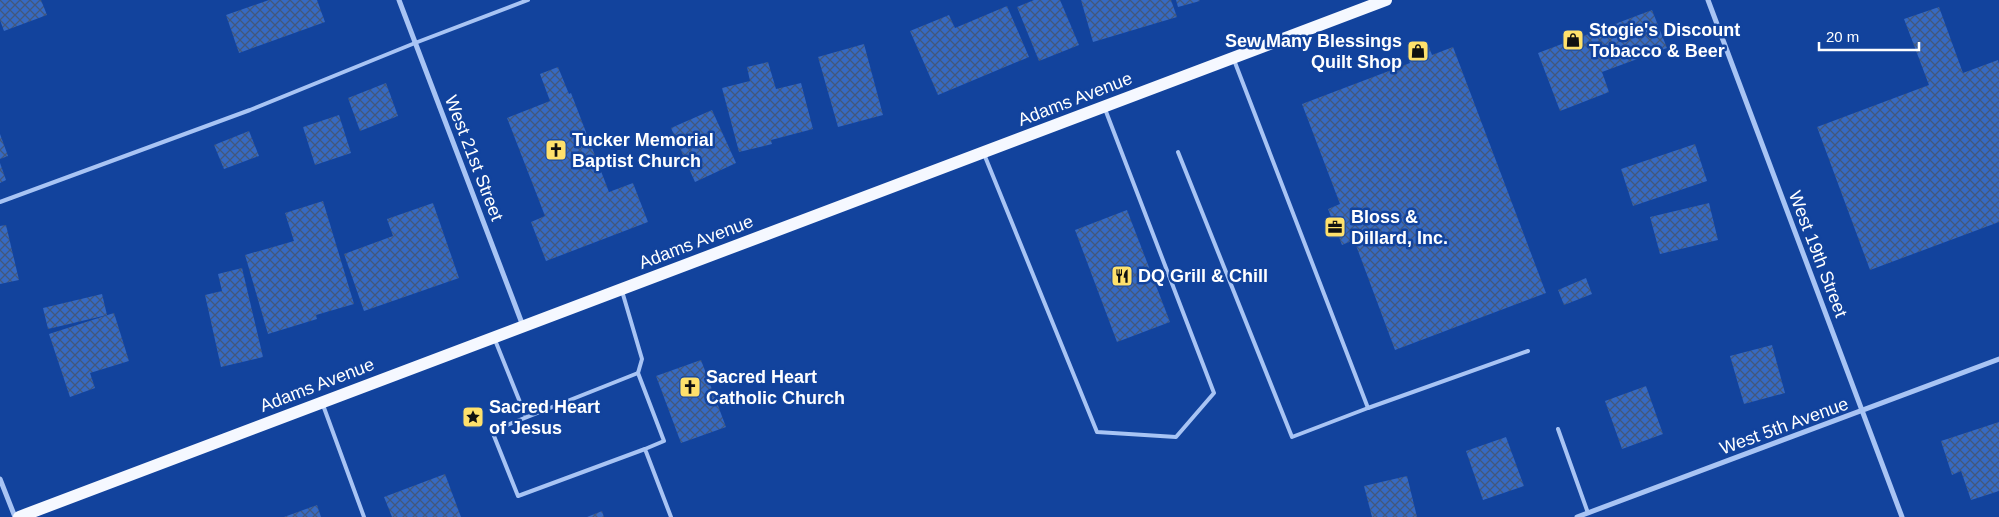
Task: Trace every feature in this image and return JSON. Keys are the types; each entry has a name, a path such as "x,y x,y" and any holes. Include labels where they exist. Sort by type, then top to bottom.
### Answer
{"main road":[{"name":"Adams Avenue","path":"17,517 1386,0"}],"street":[{"name":"West 21st Street","path":"399,0 523,326"},
{"name":"West 19th Street","path":"1708,0 1902,517"},
{"name":"West 5th Avenue","path":"1577,517 1999,359"},
{"path":"0,479 17,517"}],"lane":[{"path":"0,202 250,110 415,43 528,0"},
{"path":"1233,58 1368,408"},
{"path":"984,152 1097,432 1176,437 1214,392 1104,107"},
{"path":"1178,152 1292,437 1528,351"},
{"path":"621,289 642,359 638,373 664,441 518,496 492,431 638,373"},
{"path":"494,337 526,416"},
{"path":"322,402 364,517"},
{"path":"1558,429 1588,513"},
{"path":"645,449 671,517"}],"building":[{"path":"0,0 41,0 47,15 4,31 0,20"},
{"path":"269,0 317,0 325,22 239,53 226,15"},
{"path":"1034,0 1060,0 1079,45 1039,61 1017,7"},
{"path":"1081,0 1171,0 1177,17 1093,42"},
{"path":"1176,0 1199,0 1200,1 1178,7"},
{"path":"1007,6 1029,57 938,95 910,31 949,15 955,28"},
{"path":"1939,7 1963,73 1998,60 1999,222 1870,270 1817,127 1929,85 1904,19"},
{"path":"1652,10 1667,48 1602,72 1609,92 1560,111 1538,53"},
{"path":"864,44 883,115 838,127 818,57"},
{"path":"1429,47 1432,55 1453,47 1546,293 1395,350 1354,240 1342,245 1328,209 1340,204 1302,104 1410,63 1407,56"},
{"path":"768,62 776,89 801,83 813,129 771,140 772,144 739,152 722,88 750,81 747,67"},
{"name":"Tucker Memorial Baptist Church","path":"558,67 569,94 571,93 609,192 633,183 648,222 546,261 531,222 545,216 507,118 550,101 540,74"},
{"path":"386,83 398,116 360,131 348,98"},
{"path":"712,110 736,163 695,182 671,128"},
{"path":"339,115 351,153 315,165 303,127"},
{"path":"249,131 259,156 224,169 214,145"},
{"path":"0,134 8,156 0,159"},
{"path":"1695,144 1707,181 1633,206 1621,169"},
{"path":"0,163 6,180 0,183"},
{"path":"323,201 354,304 316,315 317,319 268,334 245,255 294,241 285,213"},
{"path":"433,203 459,278 364,311 344,254 393,236 387,219"},
{"path":"1709,203 1718,240 1660,254 1650,217"},
{"name":"DQ Grill & Chill","path":"1127,210 1170,322 1117,342 1075,230"},
{"path":"6,225 19,280 0,284 0,226"},
{"path":"242,268 263,357 221,367 205,295 222,291 218,274"},
{"path":"1586,278 1592,294 1564,305 1558,290"},
{"path":"102,294 107,315 48,329 43,308"},
{"path":"114,313 129,361 90,373 95,388 70,397 49,334"},
{"path":"1772,345 1785,393 1744,404 1730,356"},
{"path":"701,360 726,427 681,443 656,376"},
{"path":"1646,386 1663,434 1622,449 1605,401"},
{"path":"1999,422 1999,491 1971,500 1961,471 1952,475 1941,441"},
{"path":"1506,437 1524,486 1483,500 1466,451"},
{"path":"445,474 461,517 392,517 384,497"},
{"path":"1407,476 1417,517 1372,517 1364,486"},
{"path":"317,505 321,517 284,517"},
{"path":"602,511 604,517 587,517"}],"place":[{"name":"Stogie's Discount Tobacco & Beer","path":"1573,40"},
{"name":"Sew Many Blessings Quilt Shop","path":"1418,51"},
{"name":"Tucker Memorial Baptist Church","path":"556,150"},
{"name":"Bloss & Dillard, Inc.","path":"1335,227"},
{"name":"DQ Grill & Chill","path":"1122,276"},
{"name":"Sacred Heart Catholic Church","path":"690,387"},
{"name":"Sacred Heart of Jesus","path":"473,417"}]}
